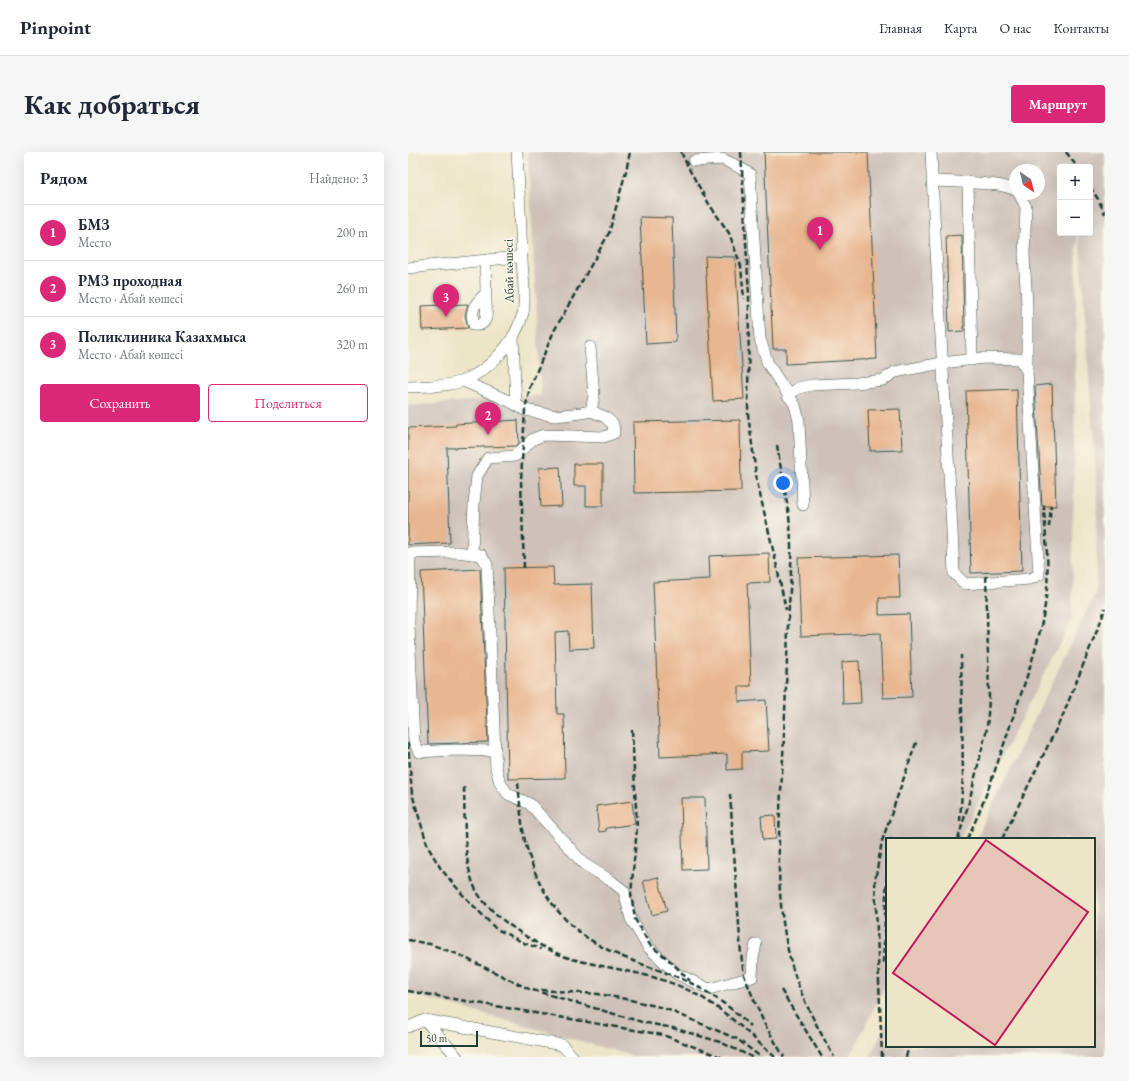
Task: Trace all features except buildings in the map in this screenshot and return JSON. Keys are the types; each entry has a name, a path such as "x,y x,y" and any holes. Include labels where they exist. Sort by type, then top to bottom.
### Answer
{"street":[{"name":"Абай көшесі","path":"408,381 454,378 481,365 506,338 517,313 519,297 510,152"},
{"name":"Абай көшесі","path":"408,387 443,385 462,381 485,368 501,354 513,337 523,312 517,152"},
{"path":"931,152 954,573 964,584 1030,579 1039,575 1027,372 1027,305 1024,255 1026,207 1022,200"},
{"path":"694,161 722,159 750,174 760,339 768,364 794,405 799,421 803,505"},
{"path":"932,181 1009,187"},
{"path":"968,183 972,360"},
{"path":"408,268 516,257"},
{"path":"486,293 485,262 488,260"},
{"path":"513,337 516,405"},
{"path":"590,347 594,396 591,411"},
{"path":"788,396 798,388 805,386 882,380 895,372 984,358 1019,359 1027,372"},
{"path":"462,381 525,410 555,416 591,411 605,417 614,424 614,433 604,437 544,435 533,439 515,456 488,458 477,476 474,503 472,554"},
{"path":"495,751 452,750 419,752 414,742 409,626 409,553 456,552 481,555 487,564 497,773 500,783 508,794 530,804 584,864 610,880 624,891 631,919 648,947 676,974 709,989 752,978 756,944"},
{"path":"425,1020 456,1057"},
{"path":"408,1027 425,1020 562,1045 573,1057"}],"shaded area":[{"path":"528,152 1105,152 1105,1057 870,1057 886,1024 886,1047 1095,1047 1095,838 976,838 1096,592 1097,490 1079,236 1093,236 1093,164 1057,164 1057,236 1077,236 1072,619 961,838 886,838 886,985 850,1057 637,1057 408,993 408,406 541,395"}],"railway":[{"path":"524,568 521,480 525,410 530,387 554,331 609,233 630,152"},
{"path":"681,152 709,204 729,233 741,266 744,299"},
{"path":"741,152 749,296 748,414 757,482 786,610"},
{"path":"1066,152 1075,164"},
{"path":"1093,192 1105,214"},
{"path":"777,445 791,534 791,576 779,836 782,914 792,966 800,990 810,1013 834,1057"},
{"path":"967,838 980,811 996,767 1028,673 1042,623 1047,588 1044,506"},
{"path":"1049,527 1051,506"},
{"path":"958,838 969,802 987,728 989,699 986,572"},
{"path":"1002,838 1063,715 1105,608"},
{"path":"960,821 963,776 961,655"},
{"path":"632,730 637,828 631,894 635,919 650,945 669,960 690,981"},
{"path":"882,1057 875,881 882,841 917,740"},
{"path":"408,743 412,794 428,847 441,869 463,895 495,928 524,943 541,949"},
{"path":"518,783 525,841 531,863 550,900 575,929 610,951 637,963 676,976 691,983 727,1006 750,1026"},
{"path":"464,787 465,835 470,872 478,894 498,916 543,947 561,955 583,962 628,971 672,983 686,989 723,1012 775,1057"},
{"path":"730,794 741,954 744,975 764,1023 784,1057"},
{"path":"883,963 886,897"},
{"path":"408,940 430,944 457,954 529,989 642,1022 673,1028 720,1042 752,1057"},
{"path":"541,990 598,994 664,1008 737,1039 761,1057"},
{"path":"781,990 822,1057"},
{"path":"408,991 663,1035 721,1057"},
{"path":"906,1057 909,1047"}],"place":[{"name":"БМЗ","path":"820,250"},
{"name":"Поликлиника Казахмыса","path":"446,317"},
{"name":"РМЗ проходная","path":"488,435"}]}
